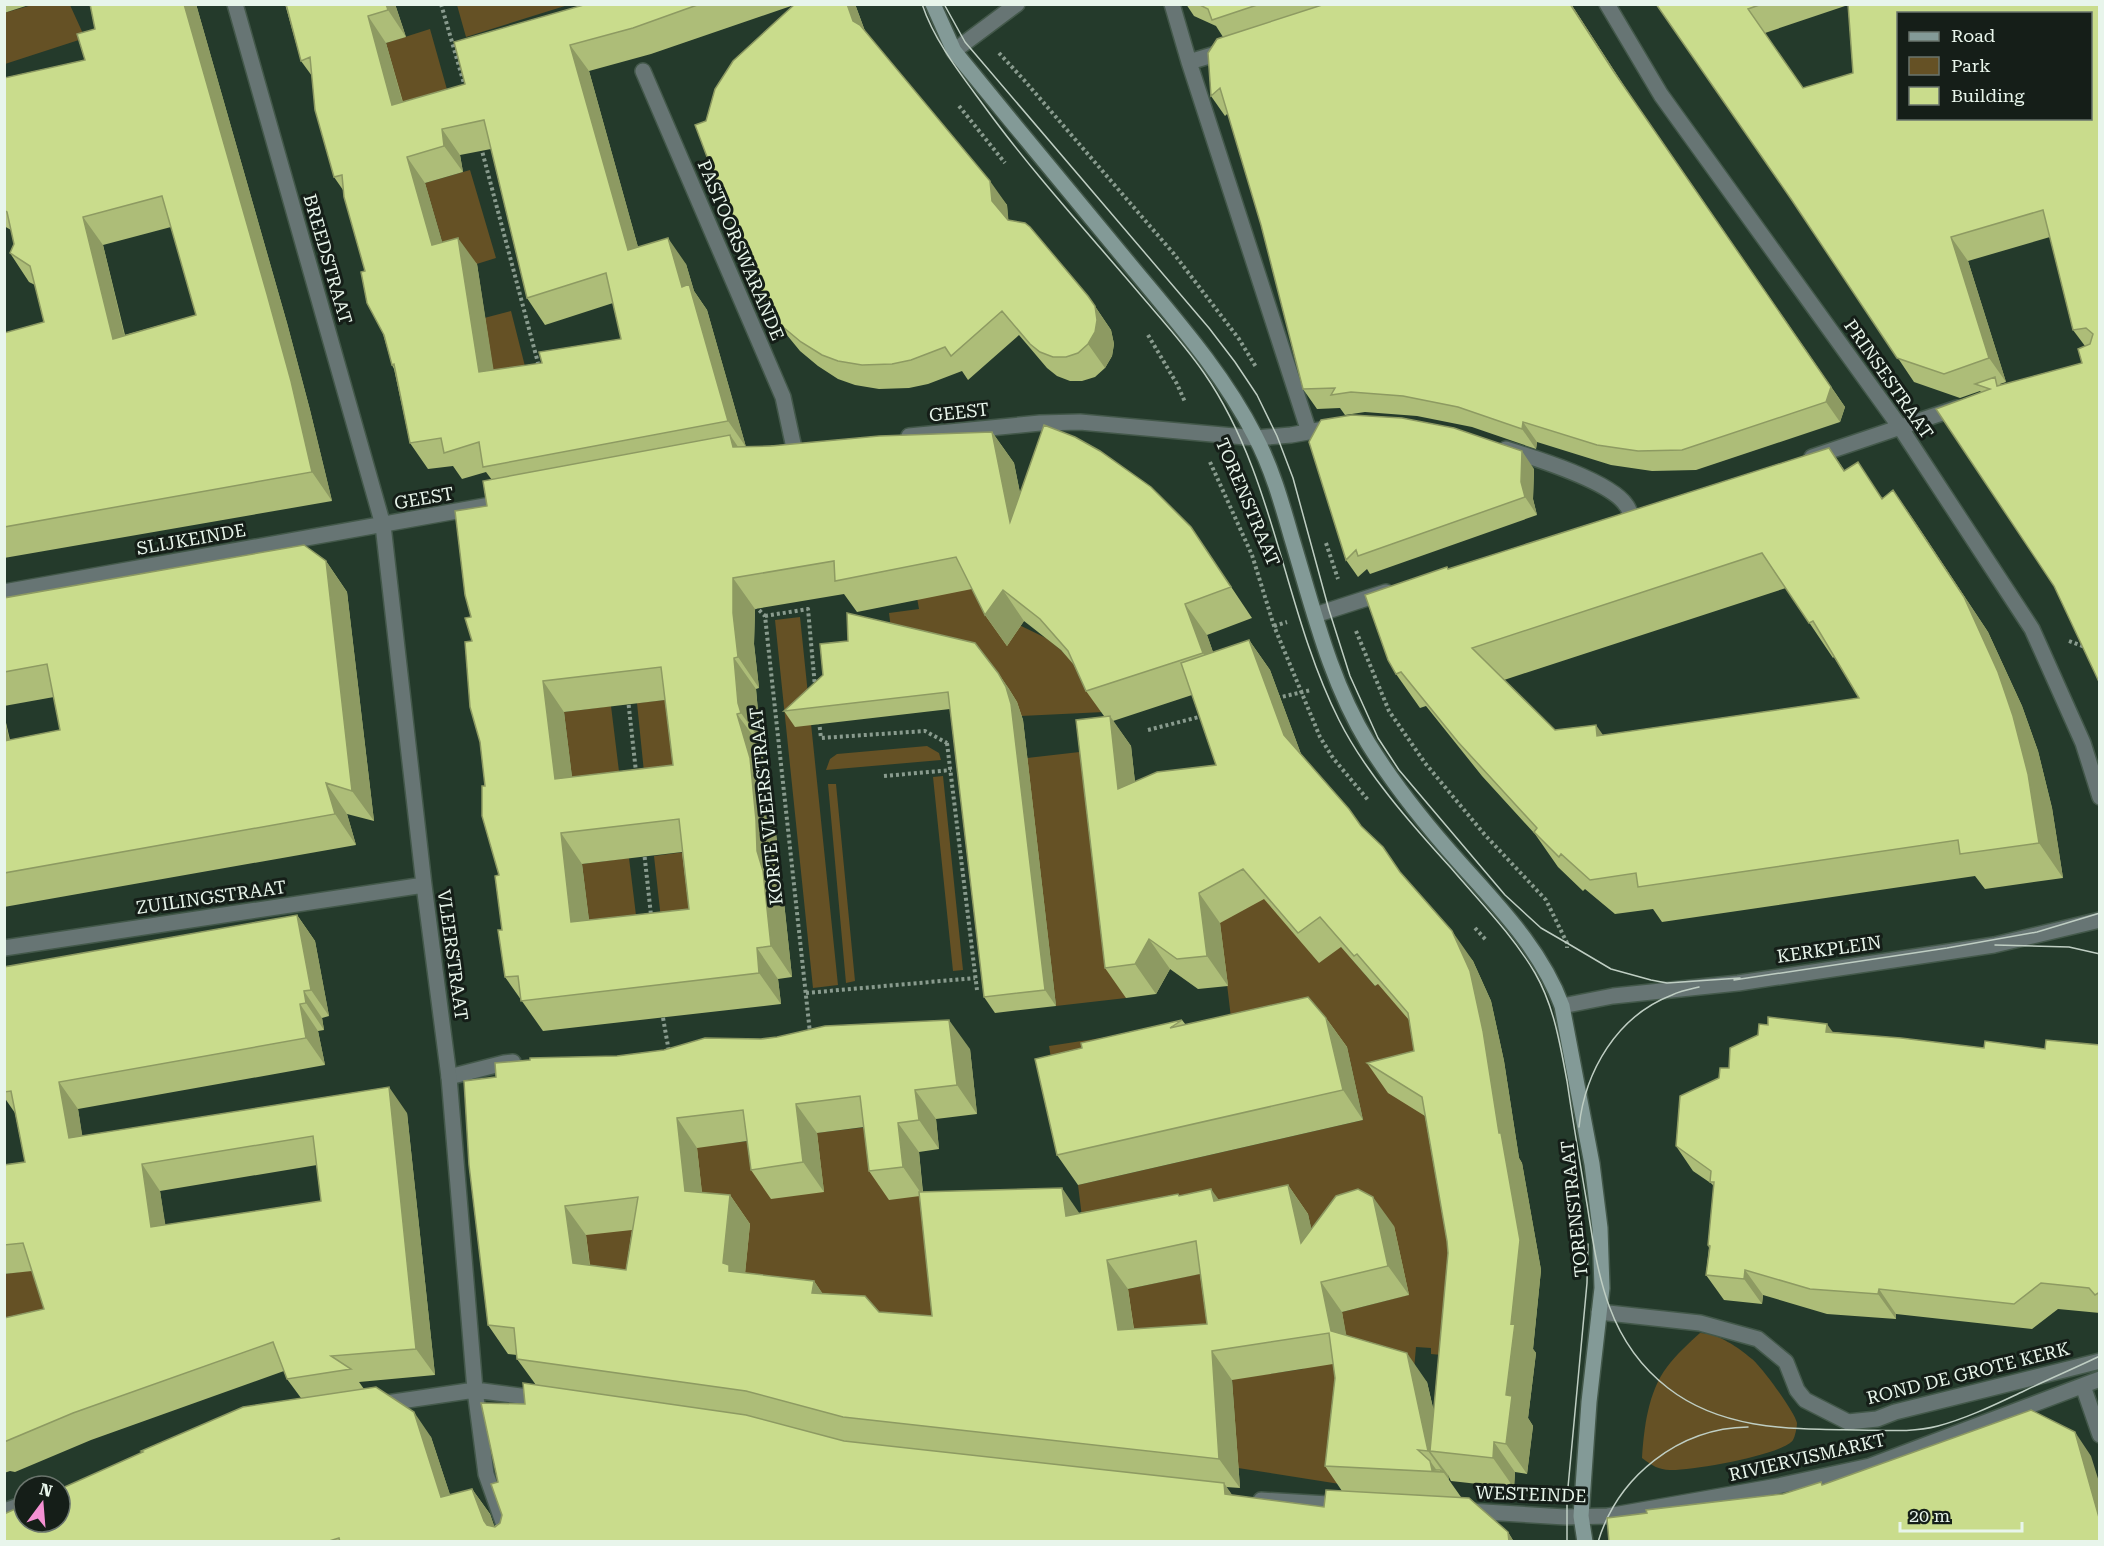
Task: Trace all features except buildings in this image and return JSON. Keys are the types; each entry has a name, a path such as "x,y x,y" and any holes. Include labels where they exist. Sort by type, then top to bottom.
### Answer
{"street":[{"name":"BREEDSTRAAT","path":"235,4 383,525"},
{"name":"TORENSTRAAT","path":"933,4 954,51 1206,359 1232,397 1256,438 1280,497 1315,615 1352,716 1389,776 1456,859 1504,911 1553,981 1562,1006 1592,1164 1600,1228 1602,1288 1589,1402 1581,1516"},
{"path":"954,51 1017,4"},
{"path":"1172,4 1188,62 1309,432"},
{"name":"PRINSESTRAAT","path":"1608,4 1661,94 1900,427 2032,629 2083,742 2100,796"},
{"path":"1188,62 1239,47"},
{"name":"PASTOORSWARANDE","path":"643,71 783,397 795,448"},
{"path":"1800,461 1967,405"},
{"name":"GEEST","path":"900,437 1040,423 1080,422 1256,438 1354,424"},
{"path":"1490,443 1565,469 1611,490 1626,504 1632,518"},
{"name":"GEEST","path":"383,525 523,499"},
{"name":"SLIJKEINDE","path":"4,592 383,525"},
{"name":"VLEERSTRAAT","path":"383,525 424,885 449,1077 475,1390 486,1474 510,1542"},
{"path":"1315,615 1403,587"},
{"name":"ZUILINGSTRAAT","path":"4,948 424,885"},
{"name":"KERKPLEIN","path":"1562,1006 1613,996 1738,982 1994,945 2100,920"},
{"path":"449,1077 504,1063 528,1061"},
{"name":"ROND DE GROTE KERK","path":"1599,1312 1700,1323 1758,1339 1786,1362 1797,1390 1805,1400 1848,1422 1877,1419 1895,1412 2100,1361"},
{"name":"RIVIERVISMARKT","path":"1620,1514 1778,1486 1870,1466 2100,1379"},
{"path":"2083,1386 2100,1435"},
{"path":"370,1406 475,1390 555,1400"},
{"path":"1246,1498 1364,1506"},
{"name":"WESTEINDE","path":"1459,1511 1581,1516 1620,1514"},
{"path":"1573,1542 1581,1516"},
{"path":"1581,1516 1585,1542"}],"path":[{"path":"441,4 467,94"},
{"path":"958,105 1010,169"},
{"path":"479,139 538,363"},
{"name":"TORENSTRAAT","path":"1148,334 1177,384 1222,492 1252,555 1274,626 1320,737 1333,758 1369,801"},
{"path":"754,605 765,616 808,609 816,691"},
{"path":"752,611 760,611"},
{"name":"KORTE VLEERSTRAAT","path":"765,616 811,1036"},
{"path":"1276,698 1324,687 1338,681"},
{"path":"628,698 637,780"},
{"path":"818,714 821,738 925,731 947,743 955,742"},
{"path":"1148,730 1206,715"},
{"path":"947,743 976,990"},
{"path":"884,776 951,770"},
{"path":"643,840 652,923"},
{"path":"1472,924 1487,942"},
{"path":"806,993 975,978"},
{"path":"661,1006 669,1053"}],"green space":[{"path":"457,4 568,5 466,37"},
{"path":"32,5 70,5 85,38 5,64 4,13"},
{"path":"430,29 455,118 411,132 386,43"},
{"path":"470,170 496,258 451,272 425,183"},
{"path":"511,311 532,394 498,398 465,323"},
{"path":"963,551 1011,621 1046,638 1061,650 1084,675 1104,712 1021,716 1009,689 894,653 889,613 919,609 917,598"},
{"path":"800,617 838,985 813,988 775,620"},
{"path":"683,698 694,796 647,802 637,703"},
{"path":"611,706 623,804 576,810 564,712"},
{"path":"927,746 939,753 941,760 826,770 830,759 837,754"},
{"path":"1097,750 1126,998 1056,1006 1027,758"},
{"path":"943,776 963,970 953,971 933,777"},
{"path":"828,784 836,784 855,981 846,983"},
{"path":"1205,799 1263,898 1300,903 1375,986 1389,974 1416,1006 1441,1113 1462,1357 1431,1354 1431,1348 1416,1347 1413,1381 1346,1485 1238,1468 1232,1379 1303,1369 1342,1312 1408,1295 1316,1250 1308,1214 1082,1217 1078,1185 1363,1120 1347,1047 1056,1088 1049,1046 1231,1018"},
{"path":"700,850 711,940 664,946 654,856"},
{"path":"629,858 640,948 593,953 582,864"},
{"path":"893,1124 923,1196 952,1344 747,1315 737,1250 571,1293 571,1214 697,1147"},
{"path":"42,1269 63,1336 5,1348 4,1274"},
{"path":"1217,1270 1228,1362 1175,1367 1007,1284 1128,1289"},
{"path":"1700,1333 1714,1336 1741,1350 1756,1363 1777,1390 1797,1423 1793,1440 1786,1446 1735,1461 1681,1470 1662,1469 1642,1458 1646,1423 1655,1388 1671,1363"}],"tram line":[{"path":"922,4 934,32 950,59 1005,134 1173,332 1204,373 1228,413 1248,455 1264,499 1304,634 1339,720 1375,778 1516,945 1542,986 1559,1039 1601,1281 1618,1328 1647,1370 1689,1402 1734,1419 1806,1429 1887,1431 1928,1428 1949,1423 1992,1406 2100,1356"},
{"path":"944,4 965,42 1209,328 1257,395 1277,436 1293,478 1329,610 1350,676 1378,738 1399,770 1505,895 1541,928 1611,969 1651,980 1667,983 1740,978"},
{"path":"1734,980 2037,932 2100,913"},
{"path":"1995,945 2069,947 2100,954"},
{"path":"1579,1127 1588,1086 1607,1048 1620,1031 1652,1004 1678,992 1699,987"},
{"path":"1567,1542 1567,1498 1587,1283 1588,1244"},
{"path":"1598,1542 1607,1518 1620,1496 1655,1460 1675,1446 1698,1436 1748,1427"}]}
